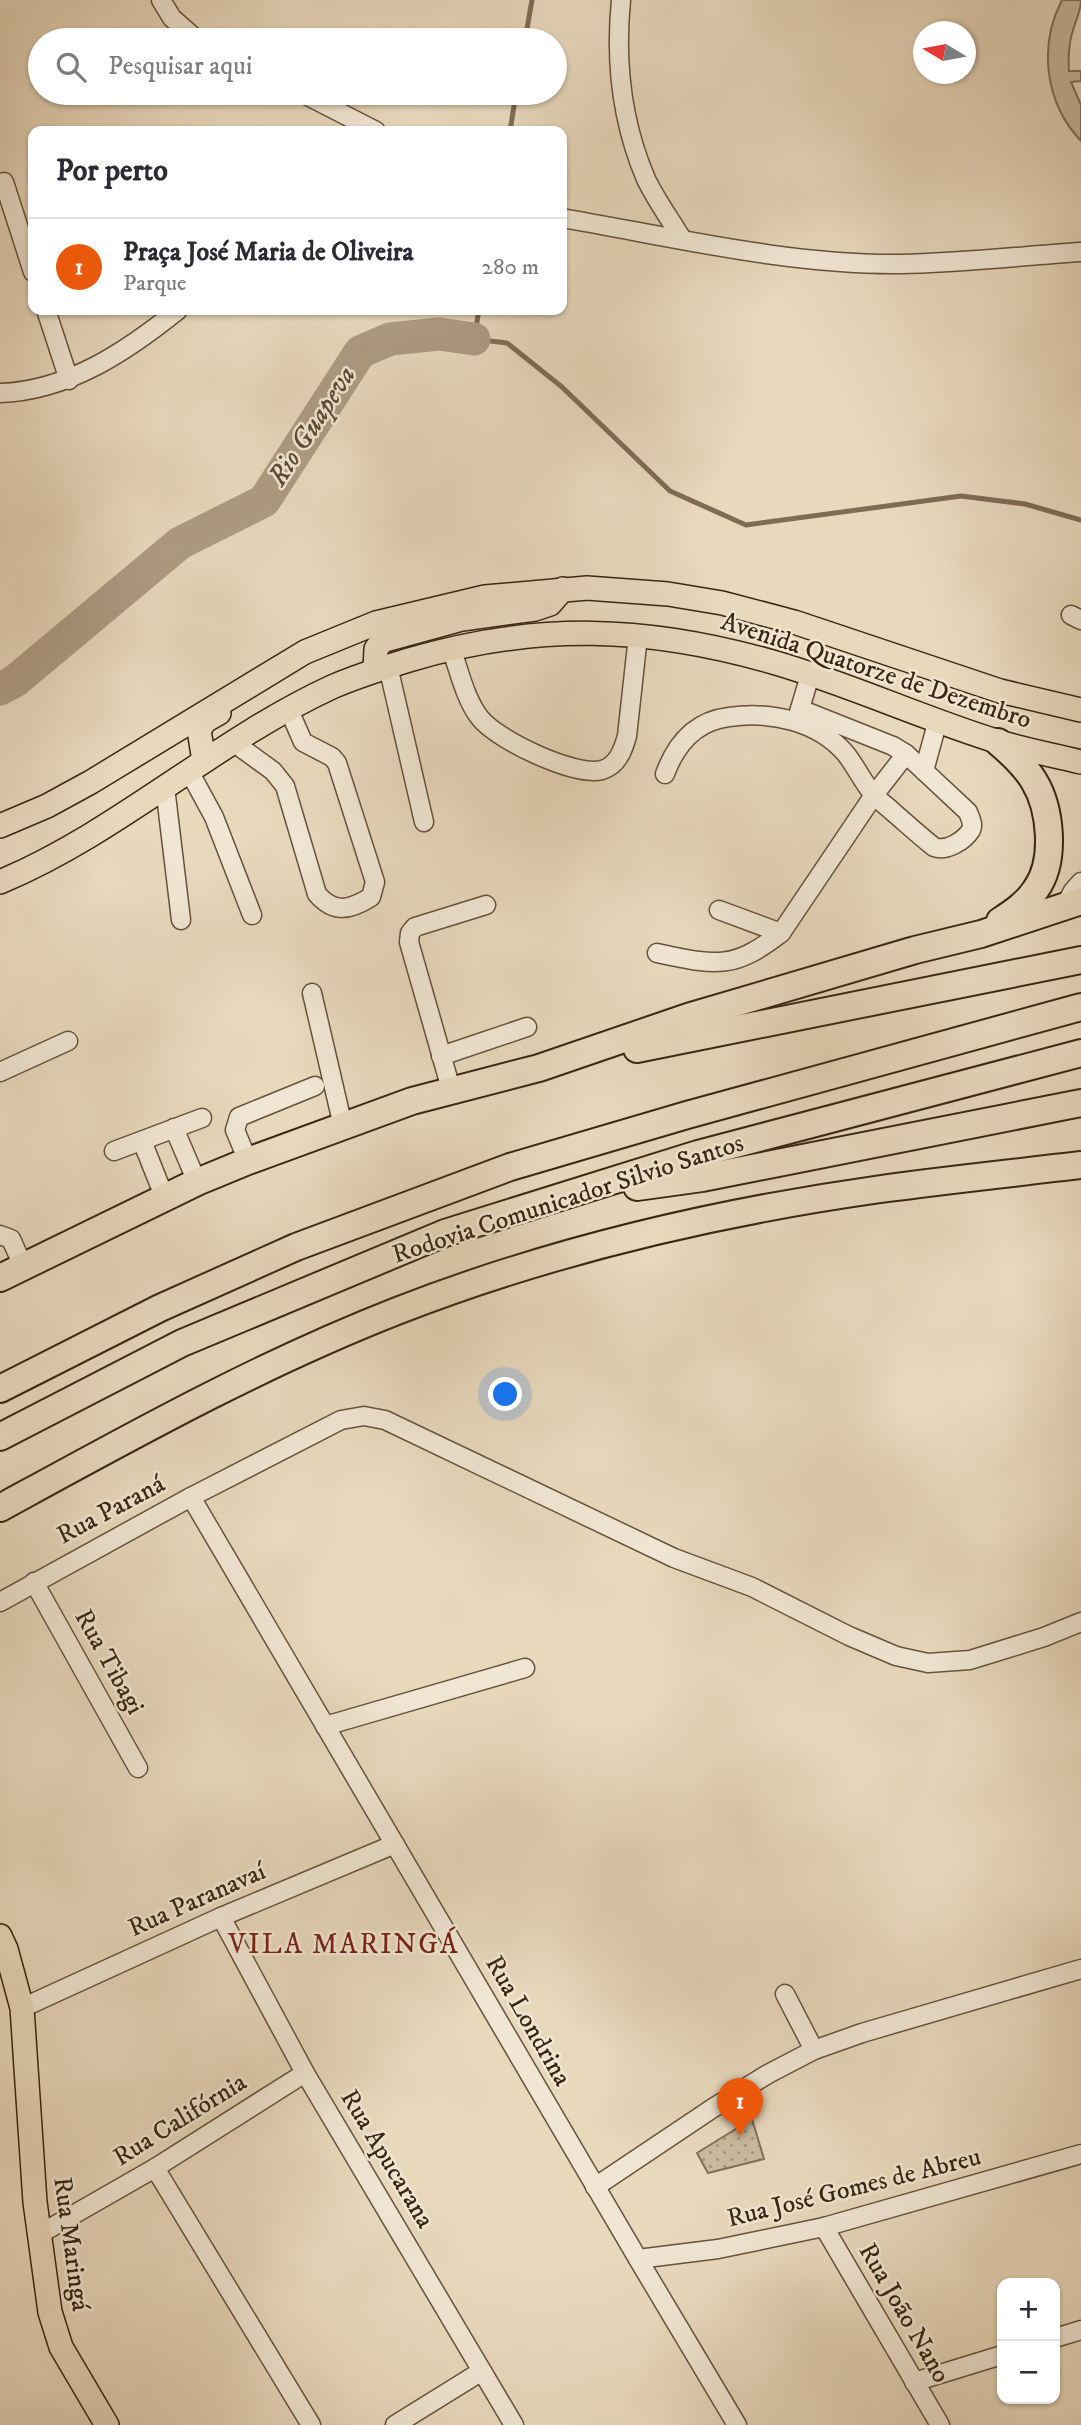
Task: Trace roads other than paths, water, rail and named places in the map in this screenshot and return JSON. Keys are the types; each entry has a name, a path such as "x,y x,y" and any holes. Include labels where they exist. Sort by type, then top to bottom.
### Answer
{"highway":[{"path":"981,934 1021,907 1038,888 1049,845 1044,803 1034,780 998,742"},
{"path":"539,1068 688,1017 915,950 981,934 1072,905"},
{"path":"12,1272 197,1182 343,1126 452,1089 539,1068 1081,960"},
{"name":"Rodovia Comunicador Silvio Santos","path":"0,1389 160,1308 296,1247 510,1167 1081,1007"},
{"name":"Rodovia Comunicador Silvio Santos","path":"0,1437 181,1343 445,1233 698,1154 1081,1053"},
{"path":"566,1196 702,1178 1081,1103"},
{"path":"0,1508 244,1377 318,1343 477,1283 587,1250 759,1209 881,1189 1081,1165"}],"main road":[{"name":"Avenida Quatorze de Dezembro","path":"0,826 47,806 91,782 305,652 376,623 485,597 563,589 668,594 722,603 794,622 1000,691 1081,710"},
{"path":"382,668 376,649 382,641 462,619 536,610 551,604 563,589"},
{"name":"Avenida Quatorze de Dezembro","path":"0,882 51,859 97,832 233,742 332,687 382,668 451,648 512,636 583,632 665,638 719,648 779,664 998,742 1081,762"},
{"path":"197,766 199,735 205,721 304,666 305,652"},
{"name":"Rua Maringá","path":"0,1936 22,2008 38,2235 50,2312 61,2347 107,2425"}],"street":[{"path":"161,0 172,18 183,28"},
{"path":"621,0 620,76 634,147 647,181 682,239"},
{"path":"325,105 366,126"},
{"path":"4,182 28,256"},
{"path":"567,219 771,254 824,260 898,264 1081,252"},
{"path":"48,315 69,380"},
{"path":"0,393 40,388 69,380 123,349 171,315"},
{"path":"451,648 468,697 489,729 505,739 573,769 588,771 603,769 615,763 623,749 627,736 638,636"},
{"path":"382,668 424,822"},
{"path":"798,716 810,675"},
{"path":"233,742 273,771 285,786 314,885 323,901 337,909 365,901 371,897 374,882 341,774 332,757 303,742 289,710"},
{"path":"665,774 673,752 698,728 722,718 750,713 798,716 877,738 906,754 968,812 971,819 970,830 949,848 934,847 874,795 844,751 798,716"},
{"path":"924,771 938,720"},
{"path":"657,953 710,964 726,962 753,953 781,933 874,795 906,754"},
{"path":"197,766 252,915"},
{"path":"165,787 181,920"},
{"path":"1072,905 1073,891 1081,882"},
{"path":"452,1089 409,942 410,933 415,927 486,905"},
{"path":"719,910 781,933"},
{"path":"312,993 343,1126"},
{"path":"441,1056 527,1027"},
{"path":"0,1072 68,1041"},
{"path":"248,1161 235,1130 239,1117 315,1086"},
{"path":"114,1151 202,1118"},
{"path":"174,1128 197,1182"},
{"path":"142,1141 164,1196"},
{"path":"0,1235 11,1239 12,1272"},
{"name":"Rua Paraná","path":"0,1602 191,1497 341,1420 364,1416 385,1420 674,1558 752,1587 849,1636 896,1656 928,1663 970,1660 1044,1637 1081,1622"},
{"name":"Rua Londrina","path":"191,1497 595,2188 737,2425"},
{"name":"Rua Tibagi","path":"34,1582 138,1768"},
{"path":"325,1726 525,1668"},
{"name":"Rua Paranavaí","path":"22,2008 220,1917 395,1844"},
{"name":"Rua Apucarana","path":"220,1917 305,2073 513,2425"},
{"path":"595,2188 713,2108 814,2050 862,2033 1081,1969"},
{"path":"785,1994 814,2050"},
{"name":"Rua Califórnia","path":"38,2235 155,2168 305,2073"},
{"name":"Rua José Gomes de Abreu","path":"638,2259 718,2249 824,2227 1081,2154"},
{"path":"155,2168 311,2425"},
{"path":"35,2202 55,2211 80,2211"},
{"name":"Rua João Nano","path":"824,2227 940,2425"},
{"path":"1060,2336 1081,2330"},
{"path":"914,2382 997,2357"},
{"path":"394,2425 482,2371"}],"waterway":[{"path":"527,28 532,0"},
{"path":"511,126 514,105"},
{"path":"478,315 474,339 507,343 562,387 670,491 746,525 961,496 1025,504 1081,520"},
{"name":"Rio Guapeva","path":"0,689 15,681 180,543 264,501 360,352 390,339 439,334 474,339"}],"place":[{"name":"Praça José Maria de Oliveira","path":"740,2136"}],"district":[{"name":"VILA MARINGÁ","path":"344,1944"}]}
